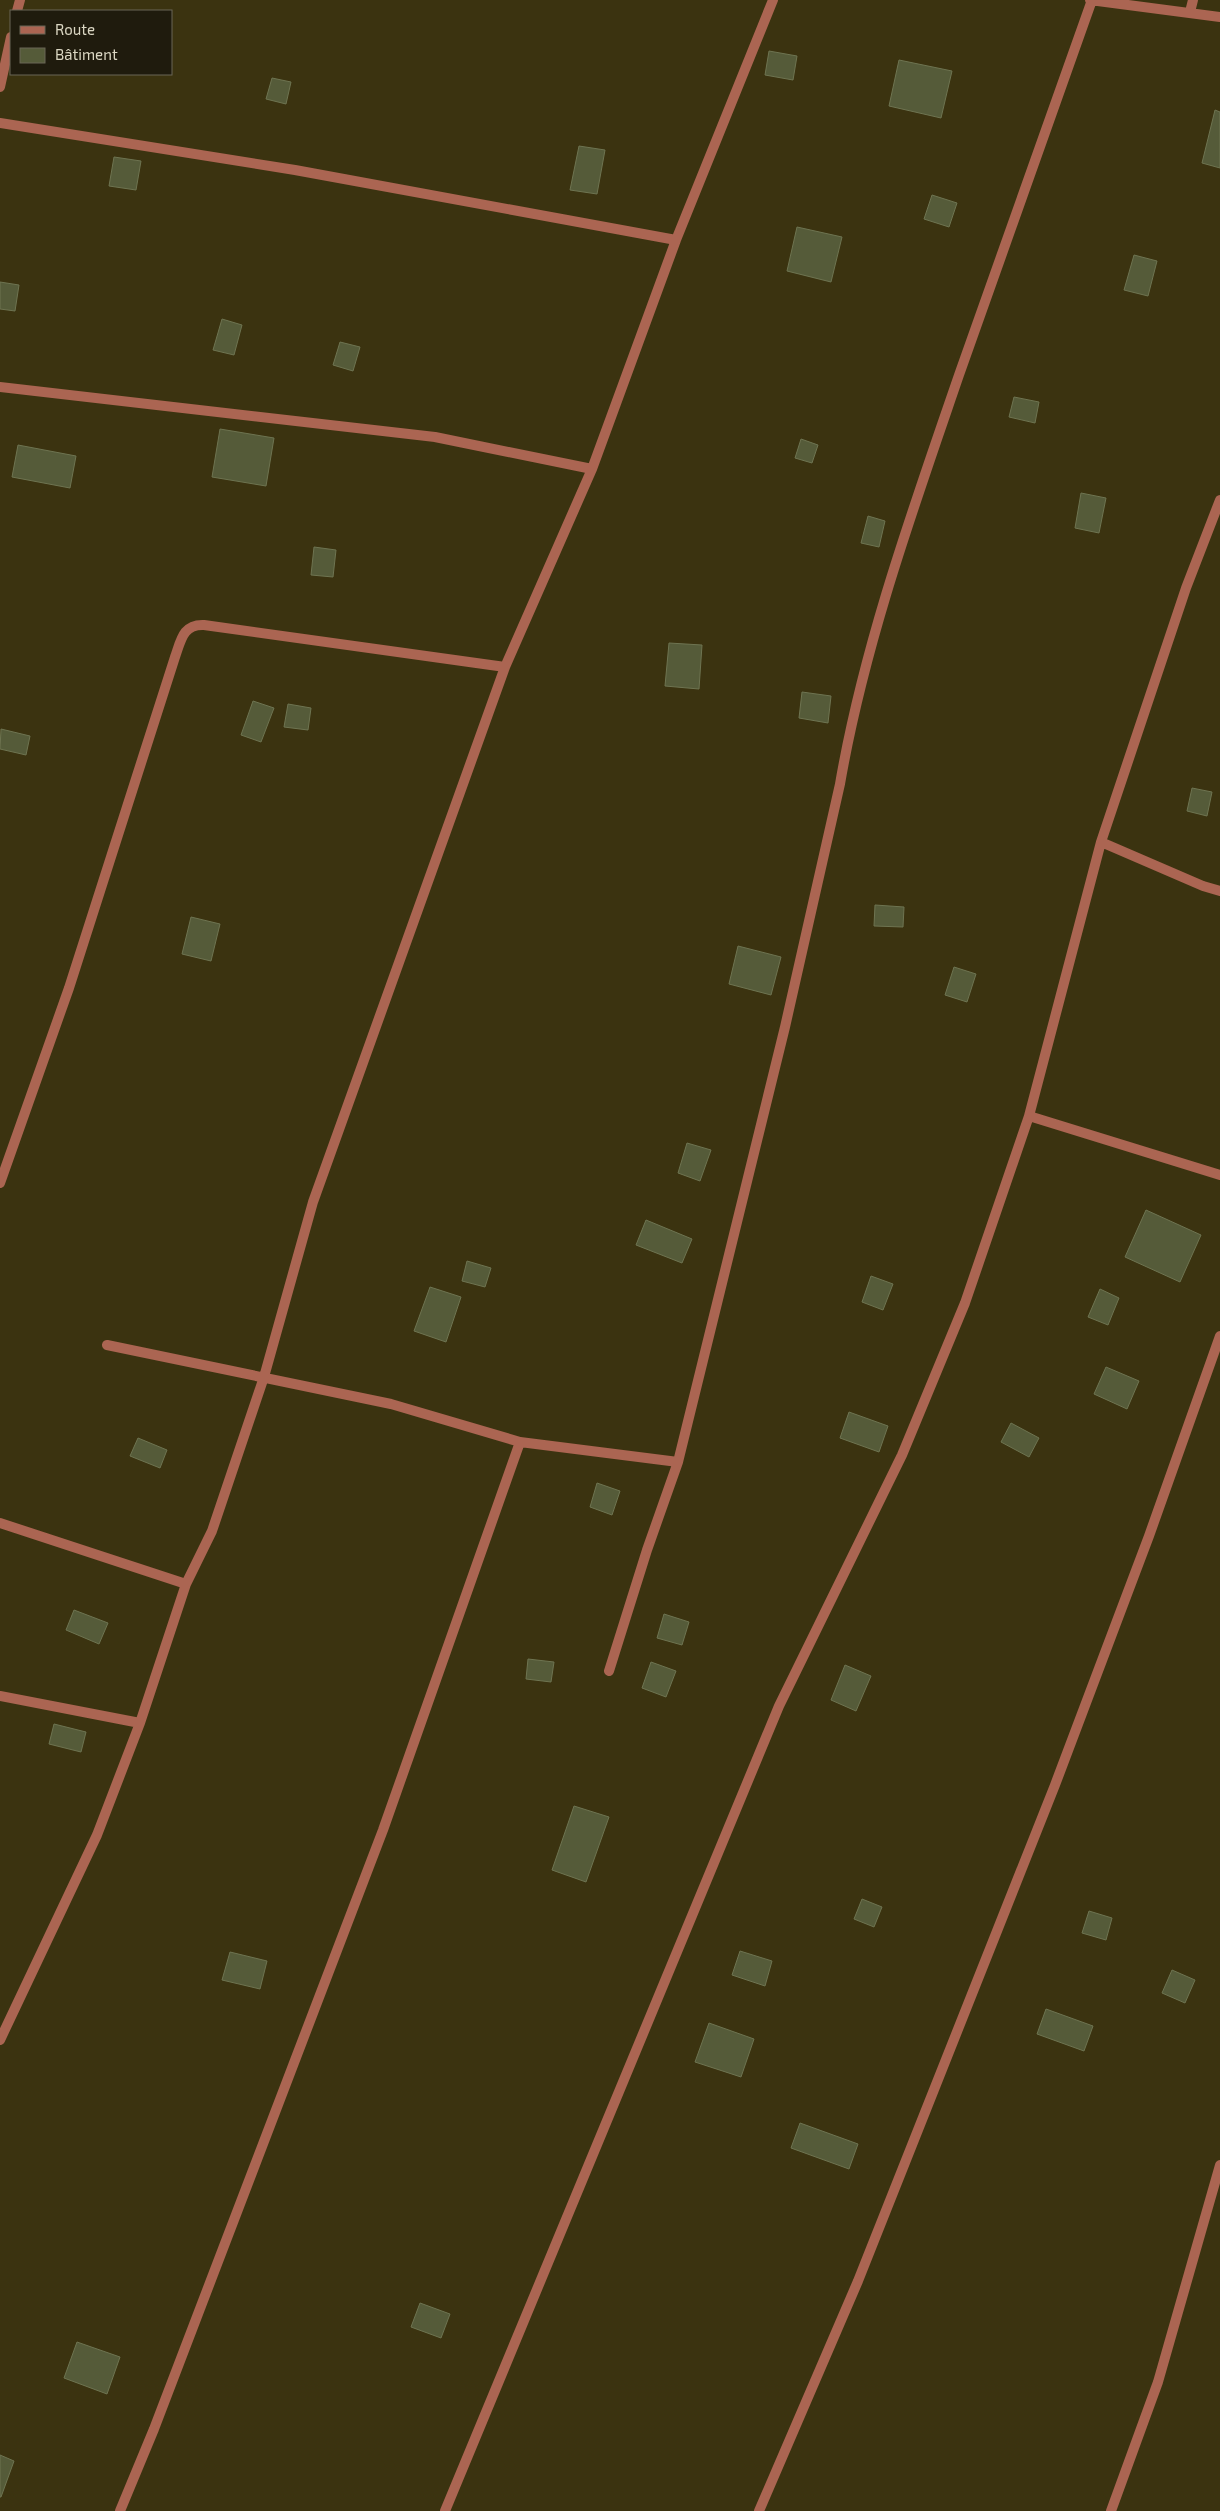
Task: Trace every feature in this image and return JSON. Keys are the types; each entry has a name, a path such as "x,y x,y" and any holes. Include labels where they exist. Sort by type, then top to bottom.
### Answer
{"street":[{"path":"0,2040 96,1835 140,1723 186,1584 212,1531 264,1378 313,1202 505,667 592,469 676,240 773,0"},
{"path":"609,1671 647,1550 678,1462 785,1027 840,784 847,744 883,609 924,477 1091,0 1220,17"},
{"path":"1190,12 1193,0"},
{"path":"0,87 10,41"},
{"path":"0,122 295,170 676,240"},
{"path":"0,387 435,437 592,469"},
{"path":"445,2511 779,1706 902,1455 965,1302 1029,1116 1101,842 1186,588 1220,500"},
{"path":"0,1183 69,988 175,657 184,633 189,627 195,624 204,625 505,667"},
{"path":"1101,842 1202,886 1220,891"},
{"path":"1029,1116 1220,1174"},
{"path":"759,2511 858,2281 1047,1803 1149,1536 1220,1336"},
{"path":"107,1345 390,1404 520,1442 678,1462"},
{"path":"120,2511 154,2429 383,1830 520,1442"},
{"path":"0,1523 186,1584"},
{"path":"0,1696 140,1723"},
{"path":"1111,2511 1158,2382 1220,2165"}],"building":[{"path":"769,51 797,56 793,80 765,75"},
{"path":"899,60 952,71 941,118 889,106"},
{"path":"272,78 291,82 286,104 266,99"},
{"path":"1215,110 1220,112 1220,168 1202,163"},
{"path":"579,146 605,150 597,194 570,190"},
{"path":"114,157 141,161 136,190 109,186"},
{"path":"932,195 957,203 949,227 924,219"},
{"path":"797,227 842,237 831,282 787,271"},
{"path":"1134,255 1157,261 1148,296 1124,290"},
{"path":"0,282 19,285 15,311 0,309"},
{"path":"222,319 242,325 234,355 213,350"},
{"path":"340,342 360,347 353,371 333,365"},
{"path":"1014,397 1039,402 1035,423 1009,417"},
{"path":"220,429 274,438 266,486 212,477"},
{"path":"801,439 818,445 812,463 795,458"},
{"path":"18,445 76,456 70,488 12,477"},
{"path":"1081,493 1106,498 1099,533 1075,528"},
{"path":"868,516 885,521 879,547 861,543"},
{"path":"314,547 336,550 333,577 311,575"},
{"path":"669,643 702,645 699,689 665,686"},
{"path":"802,692 831,696 828,723 799,718"},
{"path":"253,701 274,708 261,742 241,735"},
{"path":"288,704 311,708 308,730 284,727"},
{"path":"1,729 30,736 26,755 0,749"},
{"path":"1192,788 1212,792 1207,816 1187,811"},
{"path":"875,905 904,907 903,927 874,926"},
{"path":"191,917 220,924 211,961 182,954"},
{"path":"738,946 781,957 771,995 729,984"},
{"path":"954,967 976,974 967,1002 945,995"},
{"path":"687,1143 711,1150 700,1181 678,1173"},
{"path":"1146,1210 1201,1235 1180,1282 1125,1257"},
{"path":"646,1220 692,1239 682,1263 636,1245"},
{"path":"467,1261 491,1268 485,1287 462,1281"},
{"path":"871,1276 893,1284 883,1310 862,1302"},
{"path":"430,1287 461,1297 446,1342 414,1331"},
{"path":"1100,1289 1119,1298 1108,1325 1088,1317"},
{"path":"1106,1367 1139,1381 1127,1409 1094,1394"},
{"path":"849,1412 888,1426 879,1452 840,1438"},
{"path":"1011,1423 1039,1438 1029,1457 1001,1442"},
{"path":"138,1438 167,1450 160,1468 130,1456"},
{"path":"597,1483 620,1491 612,1515 590,1507"},
{"path":"74,1610 108,1623 99,1644 66,1630"},
{"path":"664,1614 689,1622 682,1645 657,1638"},
{"path":"528,1659 554,1662 551,1682 526,1679"},
{"path":"651,1662 676,1671 666,1697 642,1688"},
{"path":"845,1665 871,1676 856,1711 831,1700"},
{"path":"54,1724 86,1732 81,1752 49,1744"},
{"path":"574,1806 609,1817 586,1882 552,1870"},
{"path":"862,1899 882,1907 874,1927 854,1919"},
{"path":"1089,1911 1112,1918 1106,1940 1082,1933"},
{"path":"740,1951 772,1961 765,1986 732,1975"},
{"path":"230,1952 267,1961 260,1989 222,1980"},
{"path":"1172,1970 1195,1980 1185,2003 1162,1993"},
{"path":"1046,2009 1093,2026 1084,2051 1037,2034"},
{"path":"709,2023 754,2039 741,2077 695,2062"},
{"path":"800,2123 858,2144 849,2169 791,2148"},
{"path":"420,2303 450,2314 441,2338 411,2327"},
{"path":"77,2342 120,2357 107,2394 64,2378"},
{"path":"0,2455 14,2461 1,2497 0,2497"}]}
